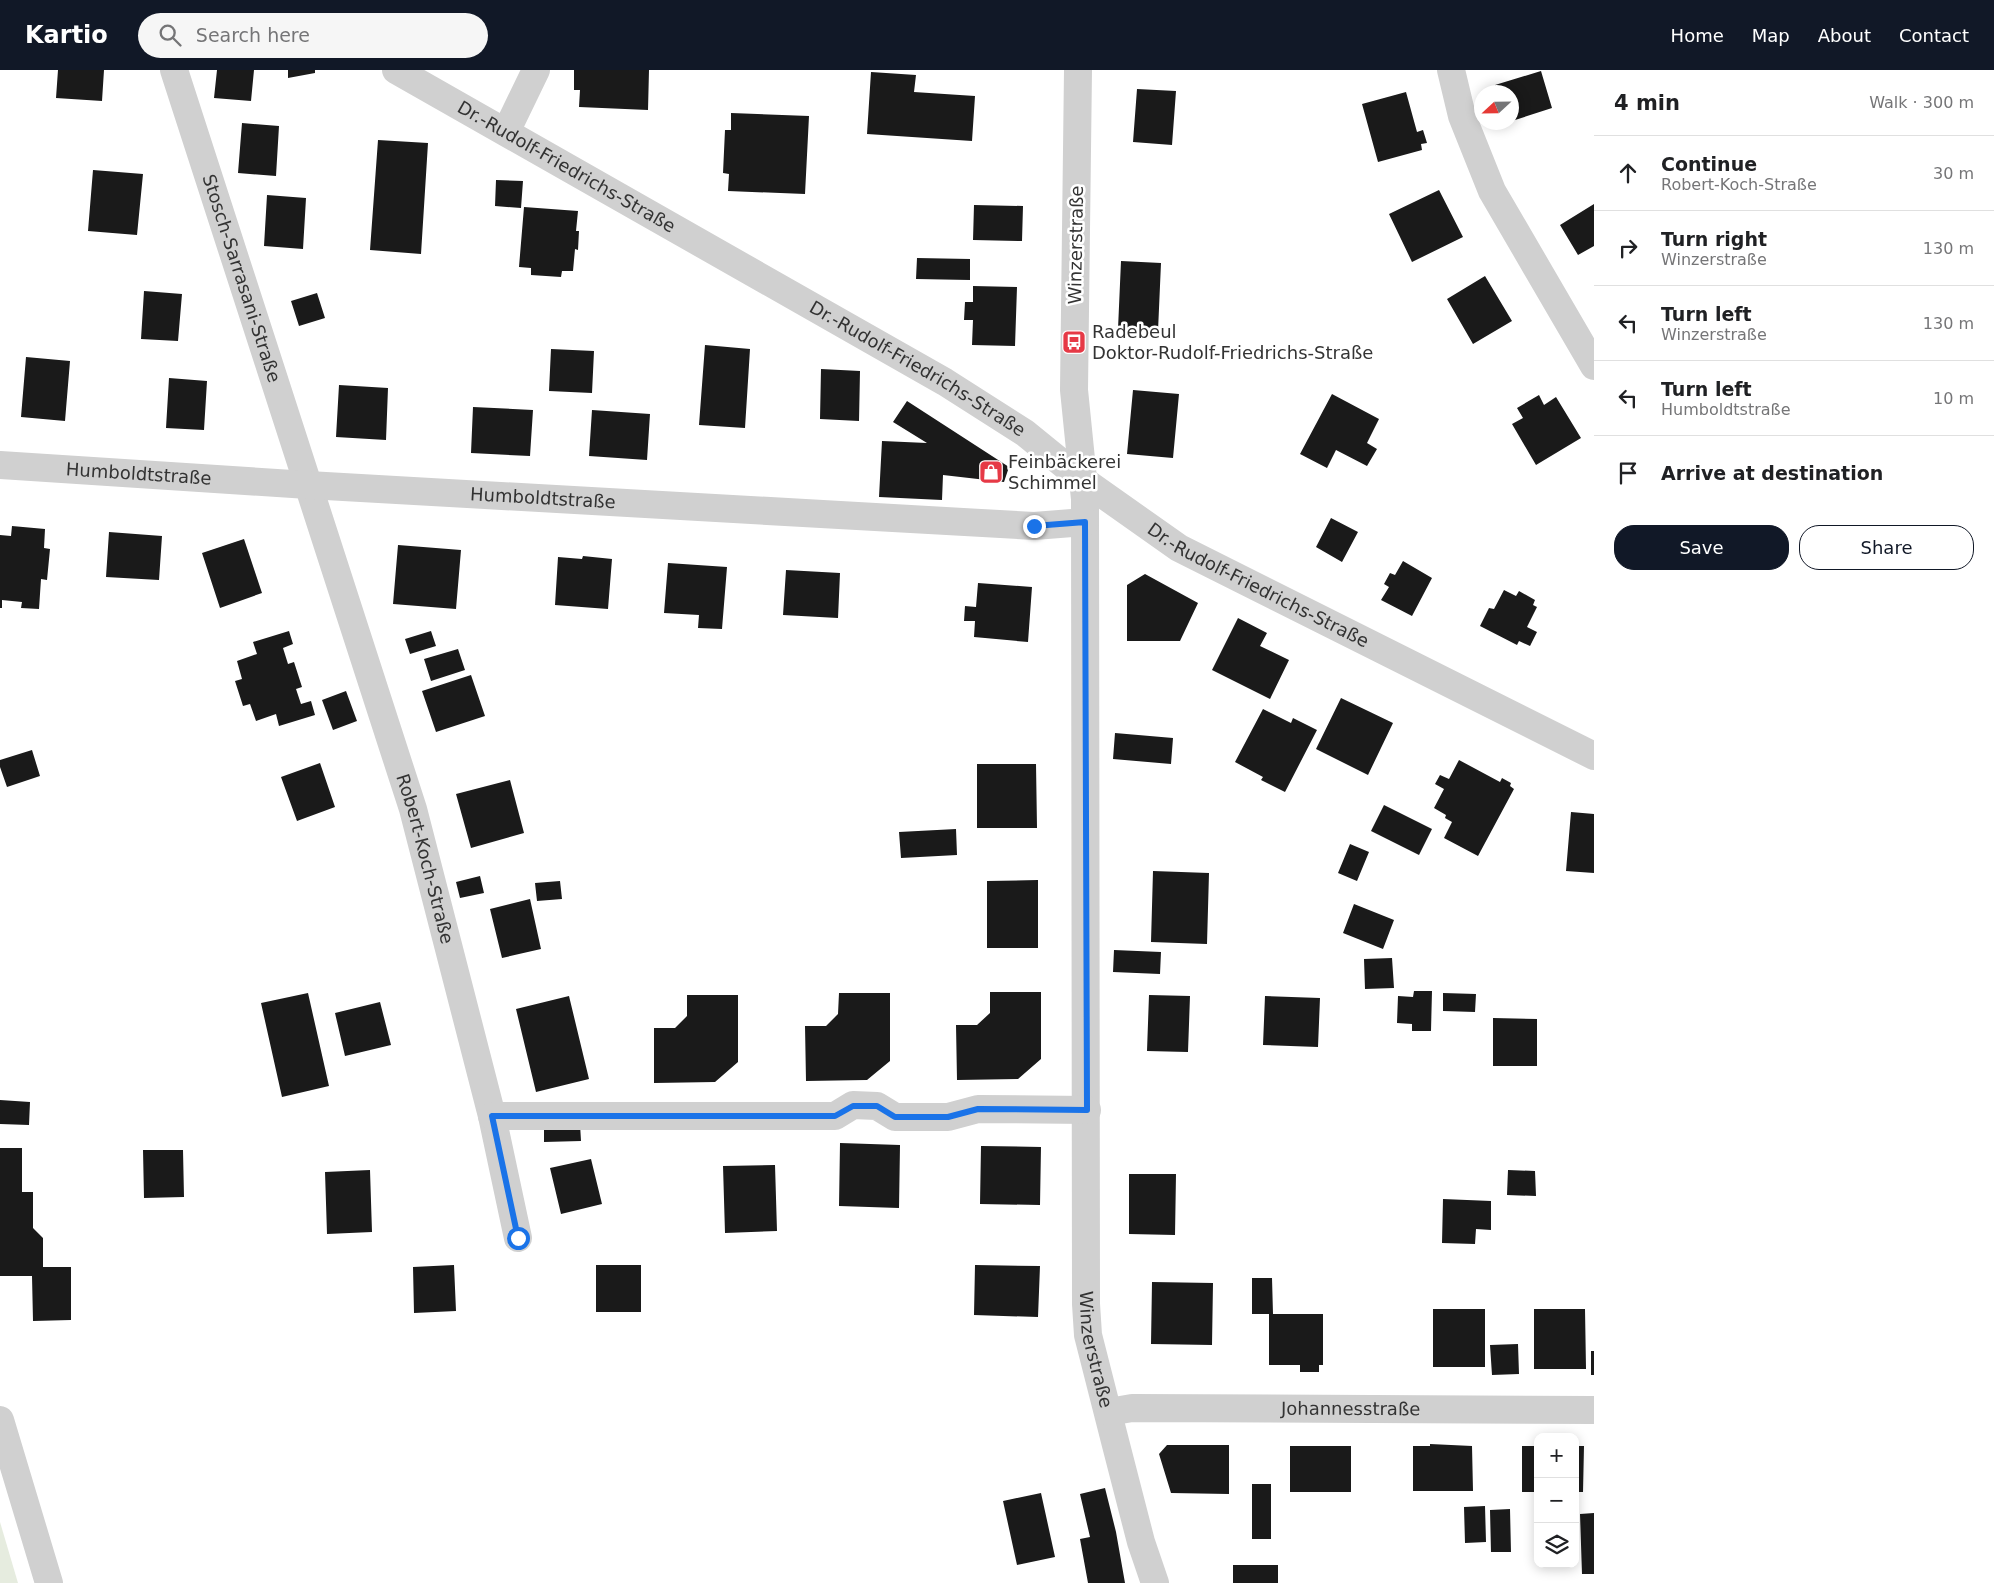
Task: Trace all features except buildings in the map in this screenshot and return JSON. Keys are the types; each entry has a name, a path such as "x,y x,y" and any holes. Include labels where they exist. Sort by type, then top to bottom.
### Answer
{"street":[{"name":"Stosch-Sarrasani-Straße","path":"174,70 308,485"},
{"name":"Dr.-Rudolf-Friedrichs-Straße","path":"396,70 945,382 1025,433 1084,481 1179,548 1594,756"},
{"path":"506,132 536,70"},
{"name":"Winzerstraße","path":"1078,70 1074,390 1084,481 1085,522 1086,1304 1088,1335 1141,1542 1155,1583"},
{"path":"1451,70 1462,116 1492,190 1594,366"},
{"name":"Humboldtstraße","path":"0,465 308,485 1034,526 1085,522"},
{"name":"Robert-Koch-Straße","path":"308,485 413,809 492,1116 518,1238"},
{"path":"492,1116 835,1116 853,1106 877,1106 895,1117 948,1117 978,1109 1087,1110"},
{"name":"Johannesstraße","path":"1109,1412 1132,1408 1594,1410"},
{"path":"0,1420 49,1583"}],"shaded area":[{"path":"0,1522 18,1583 0,1583"}],"place":[{"name":"Radebeul Doktor-Rudolf-Friedrichs-Straße","path":"1074,342"},
{"name":"Feinbäckerei Schimmel","path":"991,472"}],"route":[{"path":"518,1238 492,1116 835,1116 853,1106 877,1106 895,1117 948,1117 978,1109 1087,1110 1085,522 1034,526"}]}
